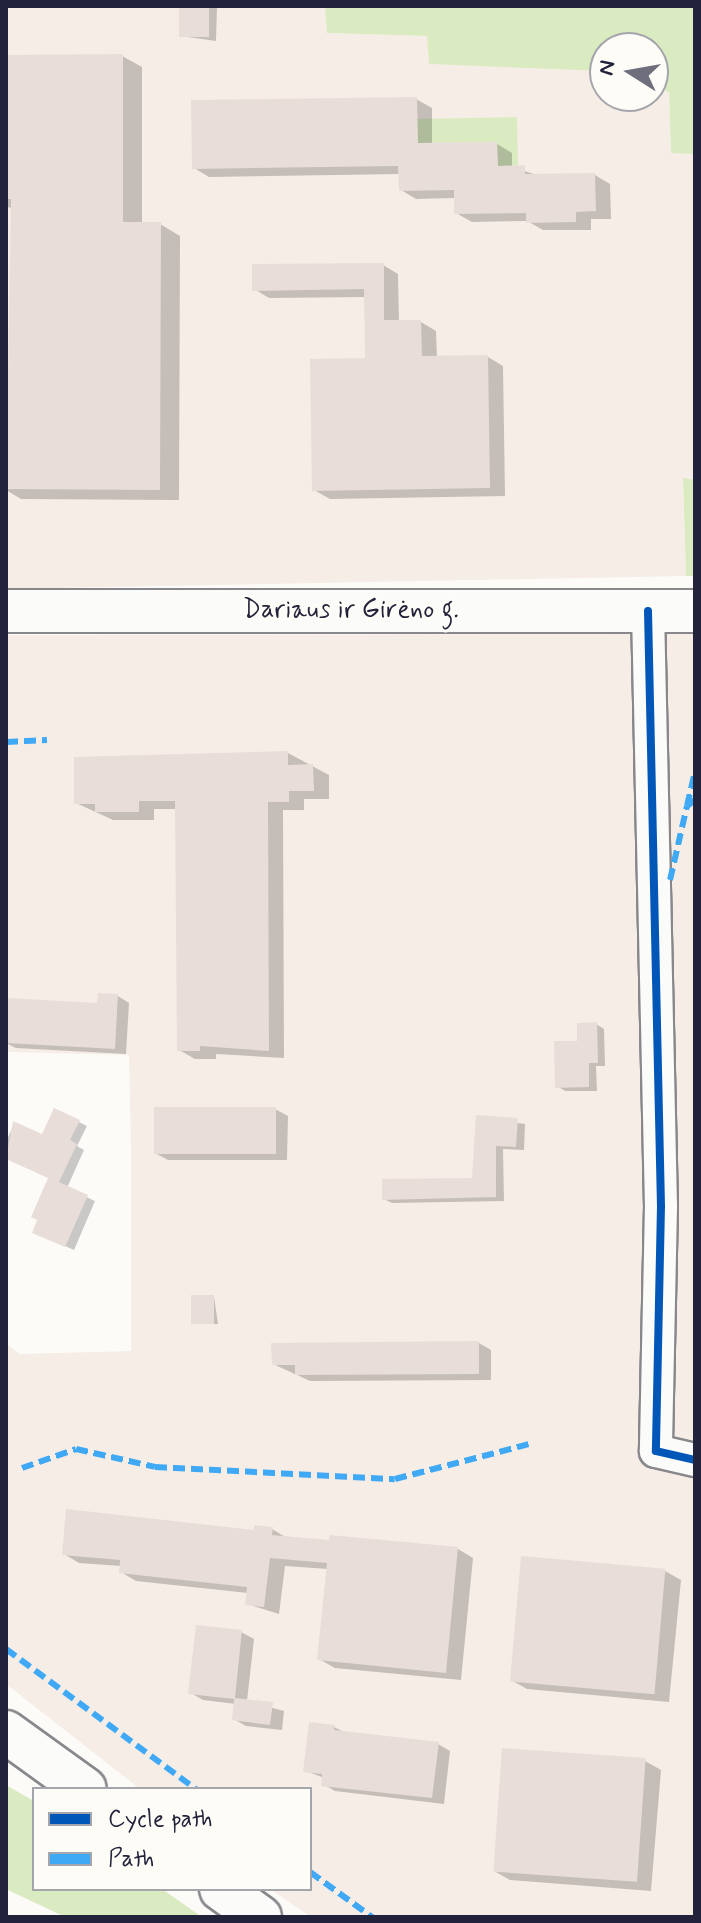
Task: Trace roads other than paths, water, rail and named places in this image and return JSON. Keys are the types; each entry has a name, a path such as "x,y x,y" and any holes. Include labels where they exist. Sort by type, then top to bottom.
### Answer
{"main road":[{"name":"Dariaus ir Girėno g.","path":"6,611 695,611"},
{"path":"6,1732 82,1787"},
{"path":"224,1891 260,1917"}],"street":[{"path":"648,611 661,1206 656,1451 695,1460"}]}
